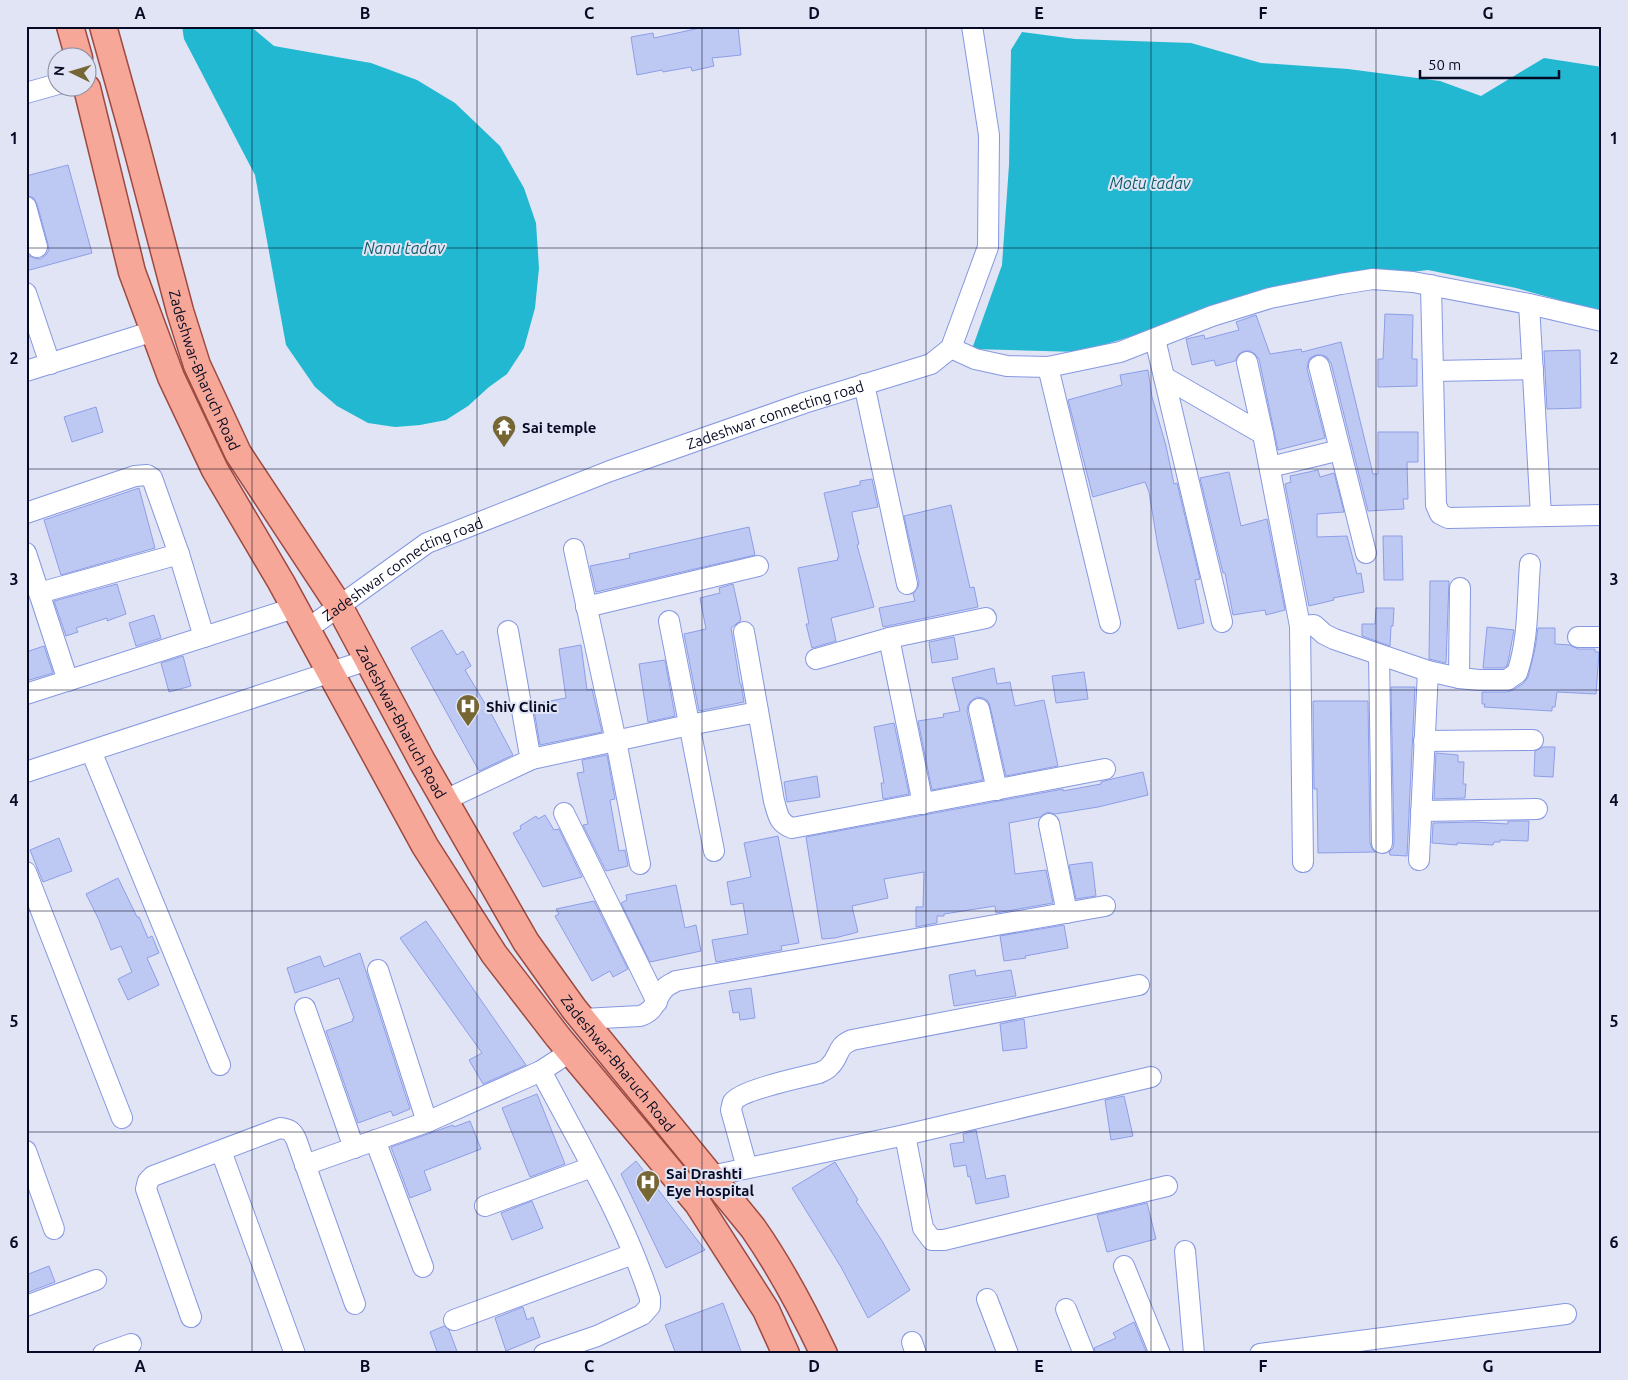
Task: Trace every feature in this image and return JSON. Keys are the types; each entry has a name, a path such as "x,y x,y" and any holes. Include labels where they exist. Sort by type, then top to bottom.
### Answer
{"main road":[{"path":"70,26 76,48"},
{"name":"Zadeshwar-Bharuch Road","path":"103,26 196,365 238,453 339,606 444,800 526,942 583,1019 753,1228 776,1261 804,1311 824,1354"},
{"name":"Zadeshwar-Bharuch Road","path":"89,98 132,272 171,377 215,470 426,846 494,954 570,1052 698,1204 766,1310 786,1354"}],"street":[{"path":"972,26 990,135 988,247 951,348 975,359 1007,366 1048,368 1120,352 1212,316 1270,298 1373,279 1432,285 1529,304 1602,321"},
{"path":"26,93 48,87"},
{"path":"26,207 37,248"},
{"path":"1432,285 1436,505 1440,514 1448,518 1602,515"},
{"path":"26,293 50,364"},
{"path":"1529,304 1541,516"},
{"path":"26,371 154,331"},
{"path":"1155,339 1222,622"},
{"name":"Zadeshwar connecting road","path":"26,694 204,637 300,619 339,606 427,543 610,471 804,403 931,364 951,348"},
{"path":"1247,362 1270,467 1300,626 1303,862"},
{"path":"1319,366 1366,553"},
{"path":"1048,368 1110,623"},
{"path":"1434,371 1533,369"},
{"path":"1164,377 1263,434"},
{"path":"864,384 907,584"},
{"path":"1270,467 1340,450"},
{"path":"26,513 135,476 148,475 154,483 179,554 204,637"},
{"path":"574,548 616,741 640,864"},
{"path":"26,552 68,681"},
{"path":"40,593 179,554"},
{"path":"1300,626 1314,625 1334,640 1428,672 1459,678 1507,680 1517,673 1521,662 1530,564"},
{"path":"586,607 758,566"},
{"path":"1459,678 1460,588"},
{"path":"816,659 889,638 986,618"},
{"path":"668,621 714,851"},
{"path":"508,631 532,759"},
{"path":"744,632 774,801 779,819 784,825 792,828 1106,769"},
{"path":"1578,637 1602,636"},
{"path":"889,638 923,804"},
{"path":"1379,655 1382,843"},
{"path":"26,772 368,660"},
{"path":"1419,860 1428,672"},
{"path":"979,710 997,790"},
{"path":"444,800 532,759 758,712"},
{"path":"1424,741 1533,740"},
{"path":"91,751 220,1065"},
{"path":"1421,811 1536,808"},
{"path":"564,813 657,1002"},
{"path":"1049,824 1067,913"},
{"path":"26,872 122,1118"},
{"path":"583,1019 640,1016 648,1013 666,986 676,981 1104,906"},
{"path":"378,970 427,1122"},
{"path":"747,1168 732,1110 733,1102 753,1091 819,1073 828,1068 835,1060 844,1043 1139,985"},
{"path":"305,1008 354,1148"},
{"path":"305,1165 427,1122 541,1071 570,1052"},
{"path":"541,1071 592,1167 634,1254 650,1298 650,1306 642,1315 597,1336 544,1354"},
{"path":"711,1176 905,1135 1151,1077"},
{"path":"191,1316 146,1188 148,1181 153,1176 280,1128 292,1132 296,1139 355,1304"},
{"path":"905,1135 923,1228 932,1240 944,1240 1167,1186"},
{"path":"375,1140 423,1267"},
{"path":"26,1151 54,1229"},
{"path":"222,1151 295,1354"},
{"path":"486,1206 592,1167"},
{"path":"1185,1251 1194,1354"},
{"path":"454,1320 634,1254"},
{"path":"1124,1266 1160,1354"},
{"path":"26,1306 96,1280"},
{"path":"987,1299 1008,1354"},
{"path":"1066,1310 1084,1354"},
{"path":"1260,1354 1566,1314"},
{"path":"103,1354 130,1344"}],"water":[{"name":"Nanu tadav","path":"182,26 250,26 274,46 371,63 417,80 455,103 500,146 524,188 536,223 539,268 535,308 524,348 507,374 468,406 446,420 395,427 368,423 337,406 315,387 286,345 255,175 184,39"},
{"name":"Motu tadav","path":"1022,32 1075,39 1191,43 1261,63 1348,69 1440,81 1481,96 1544,58 1602,67 1602,312 1516,288 1428,270 1320,282 1238,304 1080,352 972,349 1002,265 1009,165 1011,50"}],"building":[{"path":"709,26 738,26 741,55 712,58 714,66 692,71 691,67 637,75 631,37 653,33 654,38"},
{"path":"68,165 92,253 26,271 26,251 29,256 40,259 49,250 37,204 34,198 26,195 26,176"},
{"path":"1385,314 1413,315 1412,359 1417,359 1417,386 1378,387 1378,359 1383,359"},
{"path":"1256,315 1270,354 1301,349 1302,352 1341,342 1373,474 1378,474 1378,432 1418,432 1418,462 1407,462 1408,499 1403,499 1404,509 1368,511 1331,363 1327,357 1316,355 1310,358 1307,369 1325,438 1278,450 1259,359 1255,354 1250,351 1244,351 1239,354 1235,361 1216,366 1214,360 1192,365 1186,339 1204,335 1205,339 1239,330 1236,322"},
{"path":"1580,350 1581,408 1547,409 1544,351"},
{"path":"1148,370 1152,397 1166,446 1174,484 1177,483 1200,579 1195,580 1204,623 1178,629 1158,547 1149,492 1145,482 1093,497 1068,400 1122,385 1120,375"},
{"path":"96,407 103,432 72,442 64,417"},
{"path":"1318,470 1320,477 1334,473 1344,512 1317,514 1317,537 1347,536 1357,574 1361,573 1364,592 1333,598 1334,600 1309,606 1285,484 1291,482 1290,476"},
{"path":"1229,472 1241,526 1267,519 1285,610 1266,615 1265,610 1233,615 1225,573 1223,573 1200,478"},
{"path":"872,479 878,507 852,512 852,514 859,544 857,545 874,607 831,618 836,641 812,648 806,624 809,624 798,568 838,560 837,558 839,557 824,493 860,485 860,481"},
{"path":"139,488 155,548 61,575 44,520"},
{"path":"951,505 970,588 974,587 978,607 883,627 879,608 915,601 913,594 919,582 904,516"},
{"path":"749,527 755,555 596,592 590,566 630,558 629,554"},
{"path":"1383,536 1402,536 1403,580 1384,580"},
{"path":"1430,581 1449,581 1446,663 1429,659"},
{"path":"117,584 126,614 107,621 107,618 76,628 78,632 66,636 54,601"},
{"path":"733,584 741,620 731,628 744,702 699,711 684,634 706,629 700,598 720,593 719,588"},
{"path":"1376,608 1394,608 1390,646 1362,636 1362,624 1375,624"},
{"path":"154,615 161,638 136,646 129,623"},
{"path":"1487,627 1514,630 1507,666 1503,668 1483,668"},
{"path":"1538,628 1555,628 1555,644 1570,645 1578,649 1595,649 1595,652 1599,652 1596,694 1557,692 1555,707 1552,707 1552,711 1484,707 1485,704 1482,704 1482,692 1507,692 1524,683 1528,677"},
{"path":"442,630 457,655 463,651 471,666 465,670 513,755 479,771 411,648"},
{"path":"954,637 958,659 932,663 929,642"},
{"path":"581,645 587,690 592,689 602,732 540,745 533,704 566,698 559,649"},
{"path":"44,646 53,673 26,681 26,652"},
{"path":"183,656 191,686 169,692 161,663"},
{"path":"665,660 675,716 648,722 639,664"},
{"path":"994,668 997,684 1010,682 1015,706 1044,700 1058,766 1006,776 990,706 988,701 977,697 968,705 967,711 983,780 932,790 918,721 944,717 943,714 960,711 952,678"},
{"path":"1084,672 1088,699 1056,703 1052,676"},
{"path":"1391,687 1415,687 1407,856 1390,855 1389,852 1393,848 1394,843"},
{"path":"1313,701 1368,701 1370,843 1375,852 1318,853 1317,789 1314,789"},
{"path":"894,723 909,794 883,799 881,783 884,783 874,727"},
{"path":"1543,747 1555,747 1553,777 1534,776 1535,751"},
{"path":"1436,753 1458,755 1458,762 1464,762 1463,784 1466,784 1465,798 1434,799"},
{"path":"607,755 615,799 610,800 619,851 625,850 628,866 606,871 583,825 588,824 577,773 584,772 582,760"},
{"path":"1143,772 1148,795 1098,807 1055,814 1047,812 1040,817 1009,823 1015,874 1046,870 1053,903 996,913 995,906 944,914 944,916 937,916 937,923 916,927 916,907 923,907 924,872 884,879 888,898 852,906 858,932 822,939 806,837 1063,789 1063,791 1101,784 1101,782"},
{"path":"817,776 820,797 787,802 784,782"},
{"path":"545,815 554,830 559,829 582,877 543,887 513,833 521,829 520,826 536,816 538,819"},
{"path":"1508,821 1529,821 1528,841 1500,840 1500,842 1494,842 1493,845 1432,843 1433,823 1474,822 1508,824"},
{"path":"778,836 799,943 781,946 782,950 716,962 712,940 748,934 743,903 731,905 727,882 751,877 744,843"},
{"path":"59,838 72,871 43,882 30,850"},
{"path":"1092,862 1096,896 1076,899 1069,865"},
{"path":"118,878 148,938 152,936 159,953 147,958 159,985 128,1000 118,979 132,972 121,946 111,950 86,894"},
{"path":"676,885 685,928 696,925 701,951 650,962 621,903 627,900 626,895"},
{"path":"594,901 628,969 613,977 610,971 592,981 555,916 559,914 556,909"},
{"path":"426,921 526,1065 483,1084 469,1060 482,1053 400,938"},
{"path":"1064,925 1068,948 1004,961 1000,936"},
{"path":"360,953 410,1109 393,1116 391,1111 358,1123 326,1031 353,1021 352,1019 354,1018 339,978 295,993 287,968 320,956 324,967"},
{"path":"975,970 976,976 1011,970 1016,996 954,1006 949,975"},
{"path":"751,988 755,1018 740,1020 739,1012 733,1013 729,991"},
{"path":"1024,1019 1027,1048 1003,1051 1000,1024"},
{"path":"537,1094 565,1164 530,1177 502,1108"},
{"path":"1124,1096 1133,1136 1111,1140 1105,1100"},
{"path":"470,1121 481,1149 424,1171 431,1190 410,1198 391,1147 453,1125 454,1127"},
{"path":"976,1130 986,1179 1005,1175 1009,1197 976,1204 966,1165 954,1167 950,1144 964,1142 963,1134"},
{"path":"636,1161 705,1250 666,1268 621,1174"},
{"path":"835,1162 858,1200 856,1201 910,1290 868,1318 841,1267 792,1188"},
{"path":"532,1201 543,1228 512,1240 501,1213"},
{"path":"1147,1203 1156,1239 1107,1252 1097,1215"},
{"path":"49,1266 55,1282 26,1293 26,1275"},
{"path":"723,1303 742,1354 676,1354 665,1325"},
{"path":"523,1307 527,1320 533,1317 540,1337 506,1351 495,1318"},
{"path":"1134,1322 1147,1354 1096,1354 1094,1348 1116,1338 1113,1333"},
{"path":"444,1326 449,1330 458,1354 438,1354 430,1332"}],"place":[{"name":"Sai temple","path":"504,448"},
{"name":"Shiv Clinic","path":"468,727"},
{"name":"Sai Drashti Eye Hospital","path":"648,1203"}]}
